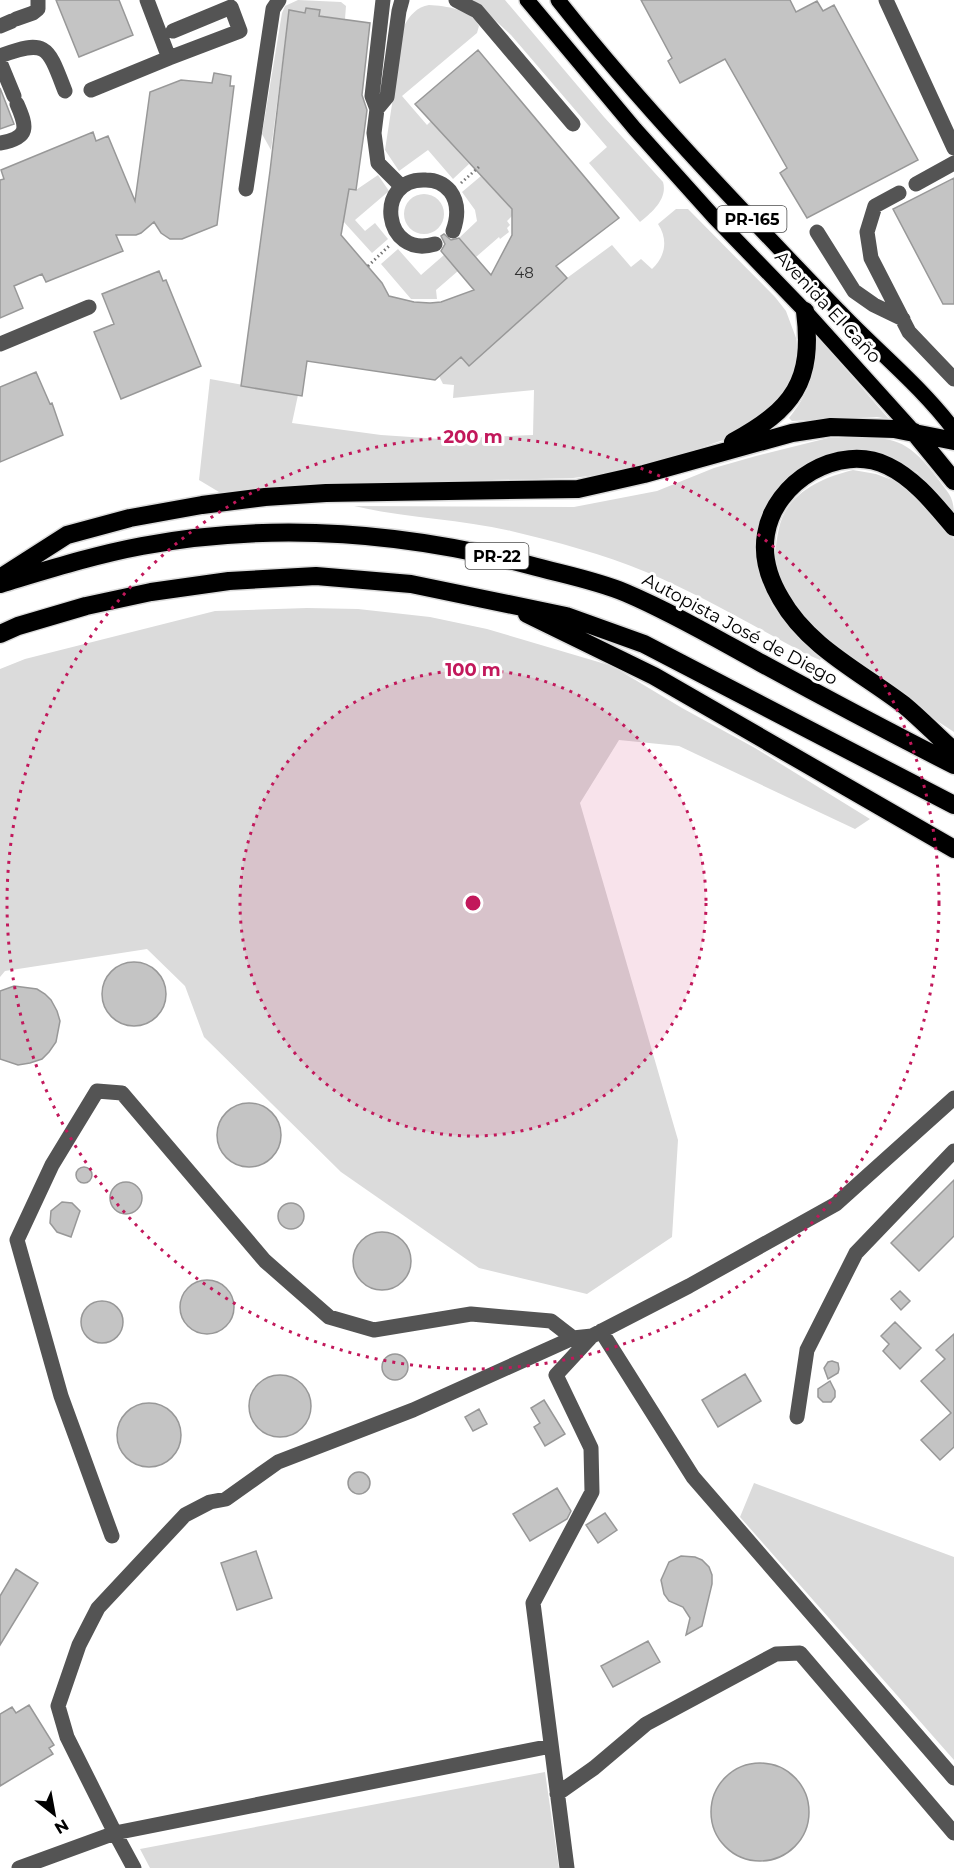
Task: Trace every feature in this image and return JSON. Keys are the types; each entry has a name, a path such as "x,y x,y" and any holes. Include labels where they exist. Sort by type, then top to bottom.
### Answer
{"highway":[{"path":"708,456 765,424 785,405 795,391 801,378 807,349 805,311"},
{"path":"0,578 67,535 130,518 202,505 265,497 326,493 578,489 644,474 792,433 831,427 878,428 914,432 954,441"},
{"name":"Avenida El Caño","path":"914,432 954,481"},
{"path":"954,527 912,482 900,473 887,465 876,462 847,459 816,468 790,488 769,522 765,551 767,567 774,586 798,624 837,658 904,705 954,751"},
{"name":"Autopista José de Diego","path":"0,584 142,546 214,536 285,532 377,536 476,551 623,592 666,611 954,765"},
{"name":"PR-22","path":"0,634 18,626 86,606 151,592 229,581 316,576 411,584 566,616 644,644 954,805"},
{"path":"509,605 576,640 654,676 954,849"}],"main road":[{"name":"Avenida El Caño","path":"527,0 635,129 914,432"},
{"name":"Avenida El Caño","path":"558,0 655,116 841,314 933,405 954,430"}],"street":[{"path":"9,22 33,13 38,9 38,0"},
{"path":"147,0 169,58"},
{"path":"246,189 273,9 279,0"},
{"path":"383,0 372,96 377,109 374,133 378,163 402,187"},
{"path":"377,109 387,97 402,0"},
{"path":"456,0 477,11 573,123"},
{"path":"886,0 954,148"},
{"path":"91,90 240,31 231,7 172,31"},
{"path":"0,56 25,46 38,46 48,54 65,91"},
{"path":"0,62 26,124 20,135 0,143"},
{"path":"916,184 954,163"},
{"path":"435,244 413,245 399,236 392,224 390,210 394,197 402,187 415,180 430,180 445,186 457,207 453,231"},
{"path":"899,193 875,206 867,232 871,258 909,332 954,379"},
{"path":"816,232 854,291 874,305 903,319"},
{"path":"0,344 89,307"},
{"path":"112,1536 61,1396 17,1240 52,1165 97,1091 122,1093 265,1261 329,1317 374,1330 471,1314 550,1321 573,1338"},
{"path":"134,1868 67,1737 58,1706 79,1645 98,1608 185,1515 210,1502 226,1499 278,1462 413,1410 573,1338 596,1334 689,1286 836,1204 954,1098"},
{"path":"797,1417 807,1350 856,1253 954,1151"},
{"path":"567,1868 533,1604 592,1492 591,1448 556,1375 596,1334"},
{"path":"596,1334 693,1477 954,1778"},
{"path":"557,1794 594,1768 646,1724 776,1654 800,1653 954,1833"},
{"path":"19,1868 115,1833 551,1746"}],"path":[{"path":"450,192 480,166"},
{"path":"368,266 399,236"}],"shaded area":[{"path":"298,0 341,2 346,6 345,19 319,16 320,10 306,8 305,13 289,11 271,150 262,134 282,13 285,6"},
{"path":"473,0 505,0 604,117 663,182 661,200 640,222 589,163 607,147 511,35"},
{"path":"429,5 464,12 479,26 477,33 402,96 427,125 431,121 469,164 453,179 428,150 399,171 385,150 404,26 414,12"},
{"path":"378,175 389,191 355,220 365,231 375,223 388,239 372,253 343,221 349,189 356,190"},
{"path":"481,176 512,209 512,216 507,221 510,225 507,228 509,232 500,239 499,237 476,257 459,238 477,221 475,210 462,192"},
{"path":"424,194 432,195 438,200 443,206 443,222 438,228 432,233 424,234 416,233 410,228 405,222 404,214 405,206 410,200 416,195"},
{"path":"676,209 688,209 775,297 786,311 796,338 797,370 786,395 732,437 633,470 573,478 336,484 224,495 199,480 210,379 298,395 292,423 381,435 441,439 533,435 534,390 453,398 454,385 443,384 439,376 461,357 469,366 567,278 612,245 631,267 641,259 652,269 660,259 664,247 663,236 658,224"},
{"path":"398,249 421,275 444,255 458,271 436,290 437,299 411,299 381,264"},
{"path":"815,334 889,419 877,417 792,421 789,418 803,397 811,379"},
{"path":"828,438 878,438 902,444 925,463 945,488 952,500 954,516 917,472 879,455 783,485 764,584 772,605 782,619 794,633 822,657 820,660 687,590 597,554 491,527 354,506 574,507 657,491 714,468"},
{"path":"853,470 876,474 906,485 954,539 954,732 842,653 818,633 797,610 780,582 775,555 776,542 783,516 789,505 807,489"},
{"path":"358,609 430,617 487,629 612,666 755,748 870,819 855,829 679,746 619,740 580,803 678,1140 672,1237 587,1294 479,1268 341,1172 204,1037 185,986 147,949 5,971 0,977 0,669 25,659 215,611"},
{"path":"754,1483 954,1557 954,1760 740,1517"},
{"path":"545,1772 559,1868 150,1868 140,1849"}],"building":[{"path":"56,0 119,0 133,35 79,57"},
{"path":"641,0 790,0 796,12 817,1 823,11 834,5 918,160 807,218 780,173 787,168 725,59 680,83 668,61 672,58"},
{"path":"306,8 320,10 319,16 370,23 362,95 367,110 364,133 356,190 349,189 341,235 382,283 389,296 430,303 441,302 474,290 441,251 445,244 441,236 444,234 451,240 459,238 491,275 512,235 512,209 415,104 478,50 619,218 556,266 567,278 469,366 461,357 435,380 307,361 302,396 241,386 289,10 305,13"},
{"path":"214,73 231,76 230,86 234,86 217,225 182,239 170,239 161,233 154,222 136,235 116,235 123,251 46,282 42,274 14,286 23,308 0,318 0,180 4,179 1,170 93,132 96,141 108,136 135,201 150,92 181,80 212,83"},
{"path":"0,88 14,124 0,129"},
{"path":"954,178 954,304 943,304 893,209"},
{"path":"159,271 163,281 166,280 201,366 121,399 94,332 114,324 102,294"},
{"path":"36,372 50,404 52,403 63,435 0,462 0,387"},
{"path":"128,962 140,962 157,971 164,982 166,994 164,1006 157,1017 140,1026 128,1026 116,1021 107,1012 102,1000 102,988 107,976 116,967"},
{"path":"14,986 37,989 45,994 51,1000 60,1021 56,1042 49,1052 42,1059 18,1065 0,1059 0,991"},
{"path":"243,1103 255,1103 272,1112 279,1123 281,1135 279,1147 272,1158 255,1167 243,1167 231,1162 222,1153 217,1141 217,1129 222,1117 231,1108"},
{"path":"81,1167 87,1167 92,1175 90,1181 81,1183 76,1178 76,1172"},
{"path":"954,1180 954,1236 919,1271 891,1243"},
{"path":"126,1182 137,1187 142,1198 137,1209 126,1214 115,1209 110,1198 115,1187"},
{"path":"62,1202 72,1203 80,1211 71,1237 57,1232 50,1223 51,1211"},
{"path":"291,1203 300,1207 304,1216 300,1225 291,1229 282,1225 278,1216 282,1207"},
{"path":"382,1232 393,1234 403,1240 409,1250 411,1261 409,1272 403,1282 393,1288 382,1290 371,1288 361,1282 355,1272 353,1261 355,1250 361,1240 371,1234"},
{"path":"202,1280 212,1280 222,1284 230,1292 234,1307 230,1322 222,1330 212,1334 202,1334 192,1330 184,1322 180,1312 180,1302 184,1292 192,1284"},
{"path":"900,1291 910,1301 901,1310 891,1299"},
{"path":"102,1301 117,1307 123,1322 117,1337 102,1343 87,1337 81,1322 87,1307"},
{"path":"895,1322 921,1348 900,1369 883,1351 889,1344 881,1336"},
{"path":"954,1334 954,1447 940,1460 921,1440 951,1413 921,1381 945,1359 936,1350"},
{"path":"395,1354 405,1357 408,1367 405,1377 395,1380 385,1377 382,1367 385,1357"},
{"path":"828,1362 838,1363 839,1369 838,1373 828,1379 824,1368"},
{"path":"745,1374 761,1401 718,1427 702,1400"},
{"path":"280,1375 297,1380 302,1384 306,1389 311,1406 306,1423 302,1428 297,1432 280,1437 263,1432 258,1428 254,1423 249,1406 254,1389 258,1384 263,1380"},
{"path":"830,1381 835,1397 831,1402 823,1402 818,1397 818,1389"},
{"path":"544,1400 565,1434 545,1446 534,1427 540,1423 531,1408"},
{"path":"149,1403 161,1405 172,1412 179,1423 181,1435 179,1447 172,1458 161,1465 149,1467 137,1465 126,1458 119,1447 117,1435 119,1423 126,1412 137,1405"},
{"path":"479,1409 487,1424 473,1431 465,1417"},
{"path":"359,1472 369,1479 370,1483 363,1493 359,1494 349,1487 348,1483 355,1473"},
{"path":"557,1488 571,1511 567,1519 530,1541 513,1514"},
{"path":"605,1513 617,1530 598,1543 586,1525"},
{"path":"256,1551 272,1598 237,1610 221,1563"},
{"path":"681,1556 702,1560 709,1567 712,1575 702,1626 686,1635 690,1618 683,1607 669,1601 664,1594 661,1580 669,1562"},
{"path":"16,1569 38,1583 0,1645 0,1596"},
{"path":"648,1641 660,1662 613,1687 601,1666"},
{"path":"29,1705 54,1745 49,1748 53,1754 0,1786 0,1714 12,1707 16,1713"},
{"path":"760,1763 779,1767 795,1777 805,1793 809,1812 805,1831 795,1847 779,1857 760,1861 741,1857 725,1847 715,1831 711,1812 715,1793 725,1777 741,1767"}]}
